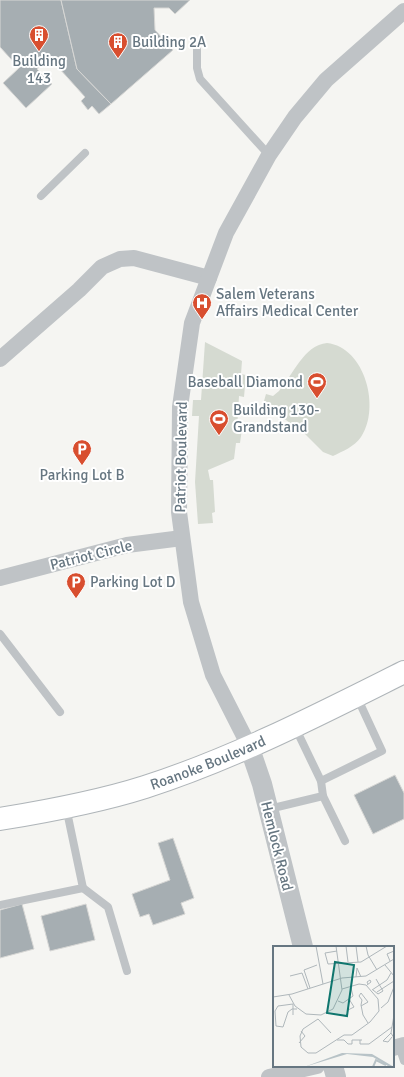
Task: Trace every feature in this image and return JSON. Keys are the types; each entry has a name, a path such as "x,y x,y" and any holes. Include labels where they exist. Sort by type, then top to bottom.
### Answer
{"main road":[{"name":"Roanoke Boulevard","path":"0,819 91,802 145,787 198,768 294,726 404,672"}],"street":[{"name":"Patriot Boulevard","path":"250,746 213,675 191,602 178,512 180,407 192,323 226,233 269,155 295,117 326,80 404,11"},
{"path":"1,356 79,290 102,267 120,259 134,258 209,278"},
{"name":"Patriot Circle","path":"0,578 127,545 182,538"},
{"name":"Hemlock Road","path":"250,746 268,809 302,946"},
{"path":"269,1077 313,1067"},
{"path":"333,1067 336,1077"}],"lane":[{"path":"196,46 197,68 200,79 269,155"},
{"path":"41,196 85,153"},
{"path":"0,634 60,712"},
{"path":"321,781 382,751 356,696"},
{"path":"294,726 321,781 323,796 345,841"},
{"path":"268,809 323,796"},
{"path":"66,807 83,888 108,907 127,971"},
{"path":"0,905 83,888"}],"shaded area":[{"name":"Building 130- Grandstand","path":"205,342 242,361 241,374 246,375 244,397 239,396 237,429 242,429 240,443 236,443 234,459 208,470 210,480 213,480 215,512 212,513 213,523 198,524 195,482 199,416 192,416 193,400 201,400"},
{"name":"Baseball Diamond","path":"327,343 340,347 351,355 360,367 366,381 369,396 367,425 361,437 352,446 333,456 323,452 304,433 286,420 264,412 264,401 266,394 273,396 279,391 305,355 319,345"}],"building":[{"name":"Building 143","path":"0,0 61,0 77,69 111,104 99,114 92,106 88,110 81,101 85,97 50,58 37,69 52,84 26,108 3,83 19,68 0,47"},
{"name":"Building 2A","path":"61,0 190,0 175,14 169,8 154,8 155,30 173,50 111,104 77,69"},
{"path":"395,775 404,793 404,819 373,834 354,795"},
{"path":"173,838 194,898 181,903 185,914 153,925 149,914 140,917 132,894 170,880 158,843"},
{"path":"22,904 34,949 0,958 0,910"},
{"path":"86,904 95,940 50,951 41,916"}],"place":[{"name":"Building 143","path":"39,52"},
{"name":"Building 2A","path":"118,59"},
{"name":"Salem Veterans Affairs Medical Center","path":"202,320"},
{"name":"Baseball Diamond","path":"317,399"},
{"name":"Building 130- Grandstand","path":"219,436"},
{"name":"Parking Lot B","path":"82,466"},
{"name":"Parking Lot D","path":"76,599"}]}
